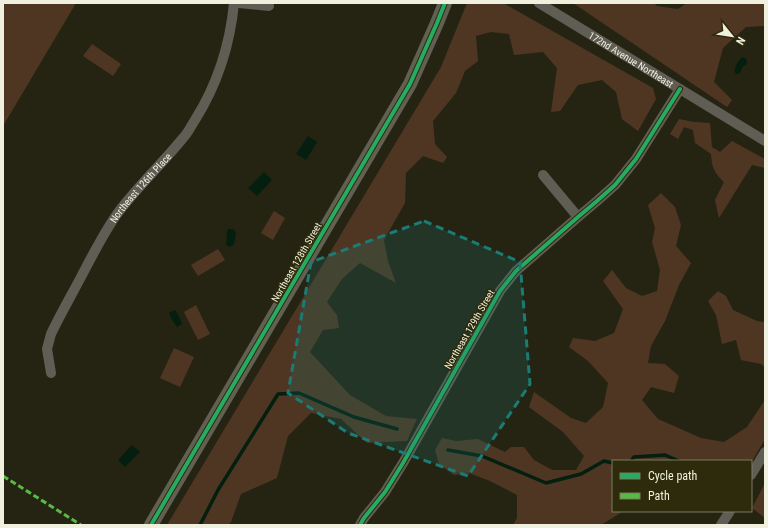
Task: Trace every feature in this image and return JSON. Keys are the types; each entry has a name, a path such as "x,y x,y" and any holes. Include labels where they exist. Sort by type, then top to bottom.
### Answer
{"street":[{"name":"Northeast 126th Place","path":"50,373 47,349 51,334 97,246 137,189 184,137 200,112 214,84 224,57 233,21 234,3"},
{"path":"239,3 269,6"},
{"name":"Northeast 128th Street","path":"151,525 410,84 438,23 445,3"},
{"name":"172nd Avenue Northeast","path":"539,3 765,141"},
{"name":"Northeast 129th Street","path":"360,525 385,492 403,463 500,291 516,271 598,201 615,184 636,159 680,89"},
{"path":"543,175 578,217"},
{"path":"752,473 765,452"},
{"path":"721,525 729,512"}],"highlighted area":[{"path":"424,221 520,262 530,384 468,476 348,433 288,393 311,262"}],"shaded area":[{"path":"5,3 76,3 3,126 3,7"},
{"path":"467,3 503,3 653,88 656,99 638,131 622,119 616,92 602,80 578,85 560,111 551,112 557,68 543,52 514,55 509,34 491,32 476,36 478,61 465,71 456,93 433,121 435,144 447,157 443,163 423,156 406,173 405,203 384,240 388,261 396,283 360,263 342,279 327,302 337,315 339,328 323,330 310,352 350,395 386,416 417,419 407,441 367,443 341,419 311,413 288,436 277,478 241,494 231,522 228,525 167,525 441,67"},
{"path":"573,3 654,3 657,6 678,9 687,3 765,3 765,26 746,27 723,48 714,82 732,100 727,107"},
{"path":"92,44 121,64 113,76 83,56"},
{"path":"742,57 747,61 746,65 742,67 741,72 737,74 735,73 736,66"},
{"path":"679,119 710,123 712,147 720,152 732,141 765,159 765,168 752,165 719,218 715,200 724,182 714,170 711,154 695,143 693,130 684,127 678,139 670,134"},
{"path":"308,136 317,142 306,160 296,154"},
{"path":"264,172 272,180 257,196 248,188"},
{"path":"661,193 675,207 681,225 676,246 691,263 679,285 665,321 651,346 648,363 665,364 679,376 674,393 651,387 642,400 658,419 701,438 724,442 747,427 765,400 765,439 752,461 752,460 612,460 612,512 622,512 601,525 513,525 517,518 517,495 490,481 469,473 454,475 439,464 435,450 442,438 456,441 478,439 505,452 511,447 524,447 534,460 552,470 576,470 584,456 563,432 529,407 534,392 571,418 586,423 603,407 608,383 588,361 569,347 573,338 595,341 614,333 623,309 603,281 612,270 626,288 642,296 657,291 660,270 652,242 655,228 648,205"},
{"path":"274,211 285,218 273,240 261,233"},
{"path":"228,229 233,229 236,233 234,244 230,247 226,244"},
{"path":"218,249 225,260 198,276 191,265"},
{"path":"718,291 726,296 733,310 757,321 765,322 765,367 761,364 741,360 736,340 722,344 716,315 708,301"},
{"path":"196,305 210,334 198,340 184,312"},
{"path":"175,310 182,324 177,327 169,313"},
{"path":"174,348 194,357 180,387 160,378"},
{"path":"132,445 140,452 125,467 118,460"},
{"path":"765,483 765,518 752,508"}],"waterway":[{"path":"200,525 218,490 278,394 299,393 354,417 397,429"},
{"path":"448,450 482,456 546,483 581,474 604,461 612,463"},
{"path":"632,460 634,457 665,455 677,460"}],"marked path":[{"path":"3,476 81,525"}],"cycle path":[{"path":"151,525 410,84 445,3"},
{"path":"360,525 385,492 403,463 500,291 516,271 615,185 636,159 680,89"}]}
